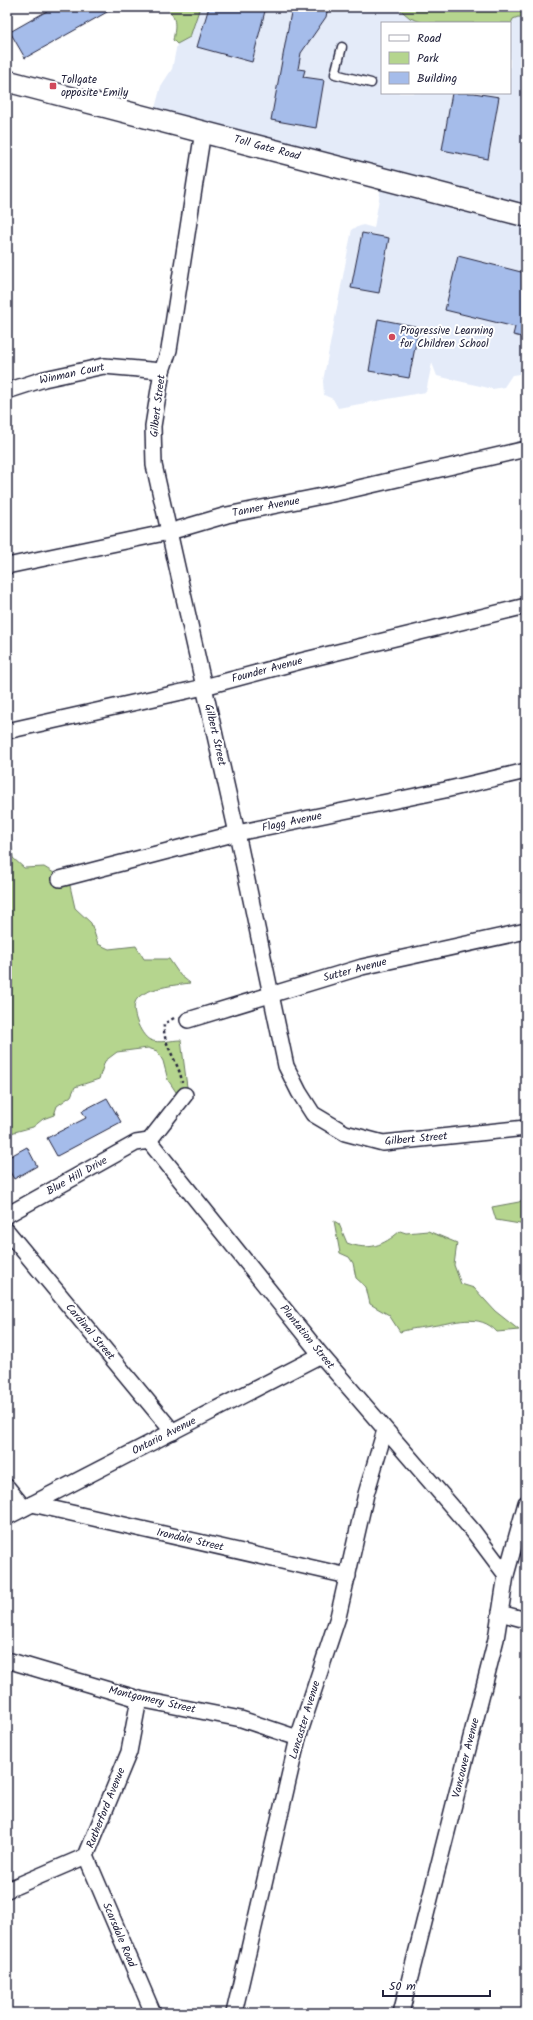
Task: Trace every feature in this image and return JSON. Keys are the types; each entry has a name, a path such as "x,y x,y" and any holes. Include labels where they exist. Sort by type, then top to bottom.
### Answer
{"main road":[{"name":"Toll Gate Road","path":"8,85 203,132 526,216"}],"street":[{"name":"Gilbert Street","path":"203,132 169,350 162,371 153,426 154,466 237,834 286,1066 299,1092 313,1114 345,1132 383,1143 526,1128"},
{"name":"Winman Court","path":"7,391 44,379 104,366 162,371"},
{"name":"Tanner Avenue","path":"7,566 169,532 227,515 345,491 526,449"},
{"name":"Founder Avenue","path":"7,732 204,687 316,657 526,606"},
{"name":"Flagg Avenue","path":"60,879 237,834 445,790 526,771"},
{"name":"Sutter Avenue","path":"188,1020 362,967 526,931"},
{"path":"149,1141 185,1095"},
{"name":"Blue Hill Drive","path":"7,1215 136,1144 149,1141"},
{"name":"Plantation Street","path":"149,1141 321,1355 473,1532 506,1575"},
{"name":"Cardinal Street","path":"7,1231 173,1432"},
{"name":"Ontario Avenue","path":"7,1517 321,1355"},
{"name":"Lancaster Avenue","path":"234,2013 298,1738 338,1617 366,1494 385,1430"},
{"path":"7,1487 28,1506"},
{"name":"Vancouver Avenue","path":"401,2013 496,1640 506,1575 526,1503"},
{"name":"Irondale Street","path":"28,1506 348,1576"},
{"path":"500,1613 526,1620"},
{"name":"Montgomery Street","path":"7,1660 139,1699 241,1719 298,1738"},
{"name":"Rutherford Avenue","path":"7,1890 86,1856 129,1752 139,1699"},
{"name":"Scarsdale Road","path":"86,1856 153,2013"}],"lane":[{"path":"342,47 335,74 371,83"}],"path":[{"path":"185,1095 180,1070 163,1034 164,1024 175,1018 188,1020"}],"shaded area":[{"path":"200,7 397,7 410,18 421,22 381,22 381,94 511,94 511,24 513,19 518,17 526,18 526,373 512,375 504,387 493,389 437,376 432,363 426,392 338,408 333,399 324,395 323,381 352,229 363,225 374,228 382,181 152,119 161,86 172,69 177,44 190,37"}],"green space":[{"path":"165,7 200,7 190,37 177,44 173,40 175,22 172,14"},
{"path":"397,7 526,7 526,18 518,17 513,19 511,24 511,22 421,22 410,18"},
{"path":"7,831 10,831 13,858 24,868 44,867 59,876 68,877 75,908 91,923 98,944 109,949 136,946 144,959 169,959 180,975 190,983 169,986 147,992 137,999 134,1008 139,1027 150,1040 161,1042 181,1040 187,1087 185,1095 180,1098 168,1080 163,1061 157,1051 148,1048 117,1052 105,1061 99,1079 75,1087 71,1096 57,1106 54,1115 43,1119 33,1127 7,1134"},
{"path":"526,1197 526,1225 496,1220 492,1207 519,1202"},
{"path":"334,1221 339,1224 347,1243 362,1247 375,1246 388,1240 400,1231 406,1233 428,1231 457,1243 454,1265 461,1284 474,1288 495,1311 519,1330 497,1332 482,1322 466,1320 400,1332 389,1315 370,1304 366,1287 356,1278 353,1263 349,1257 340,1253"}],"building":[{"path":"54,7 116,7 25,58 10,32"},
{"path":"209,7 231,7 243,10 244,7 266,7 252,62 197,47"},
{"path":"292,7 328,7 326,17 301,53 298,69 305,70 303,77 324,80 316,128 271,120"},
{"path":"452,94 480,94 499,97 488,159 442,150"},
{"path":"362,233 389,238 379,293 351,288"},
{"path":"458,256 525,273 523,279 526,280 526,338 513,335 515,327 445,310"},
{"path":"378,319 419,327 409,378 369,371"},
{"path":"107,1098 121,1122 57,1156 47,1138 86,1118 82,1111"},
{"path":"27,1147 37,1166 14,1179 7,1167 7,1158"}],"place":[{"name":"Tollgate opposite Emily","path":"53,86"},
{"name":"Progressive Learning for Children School","path":"392,337"}]}
